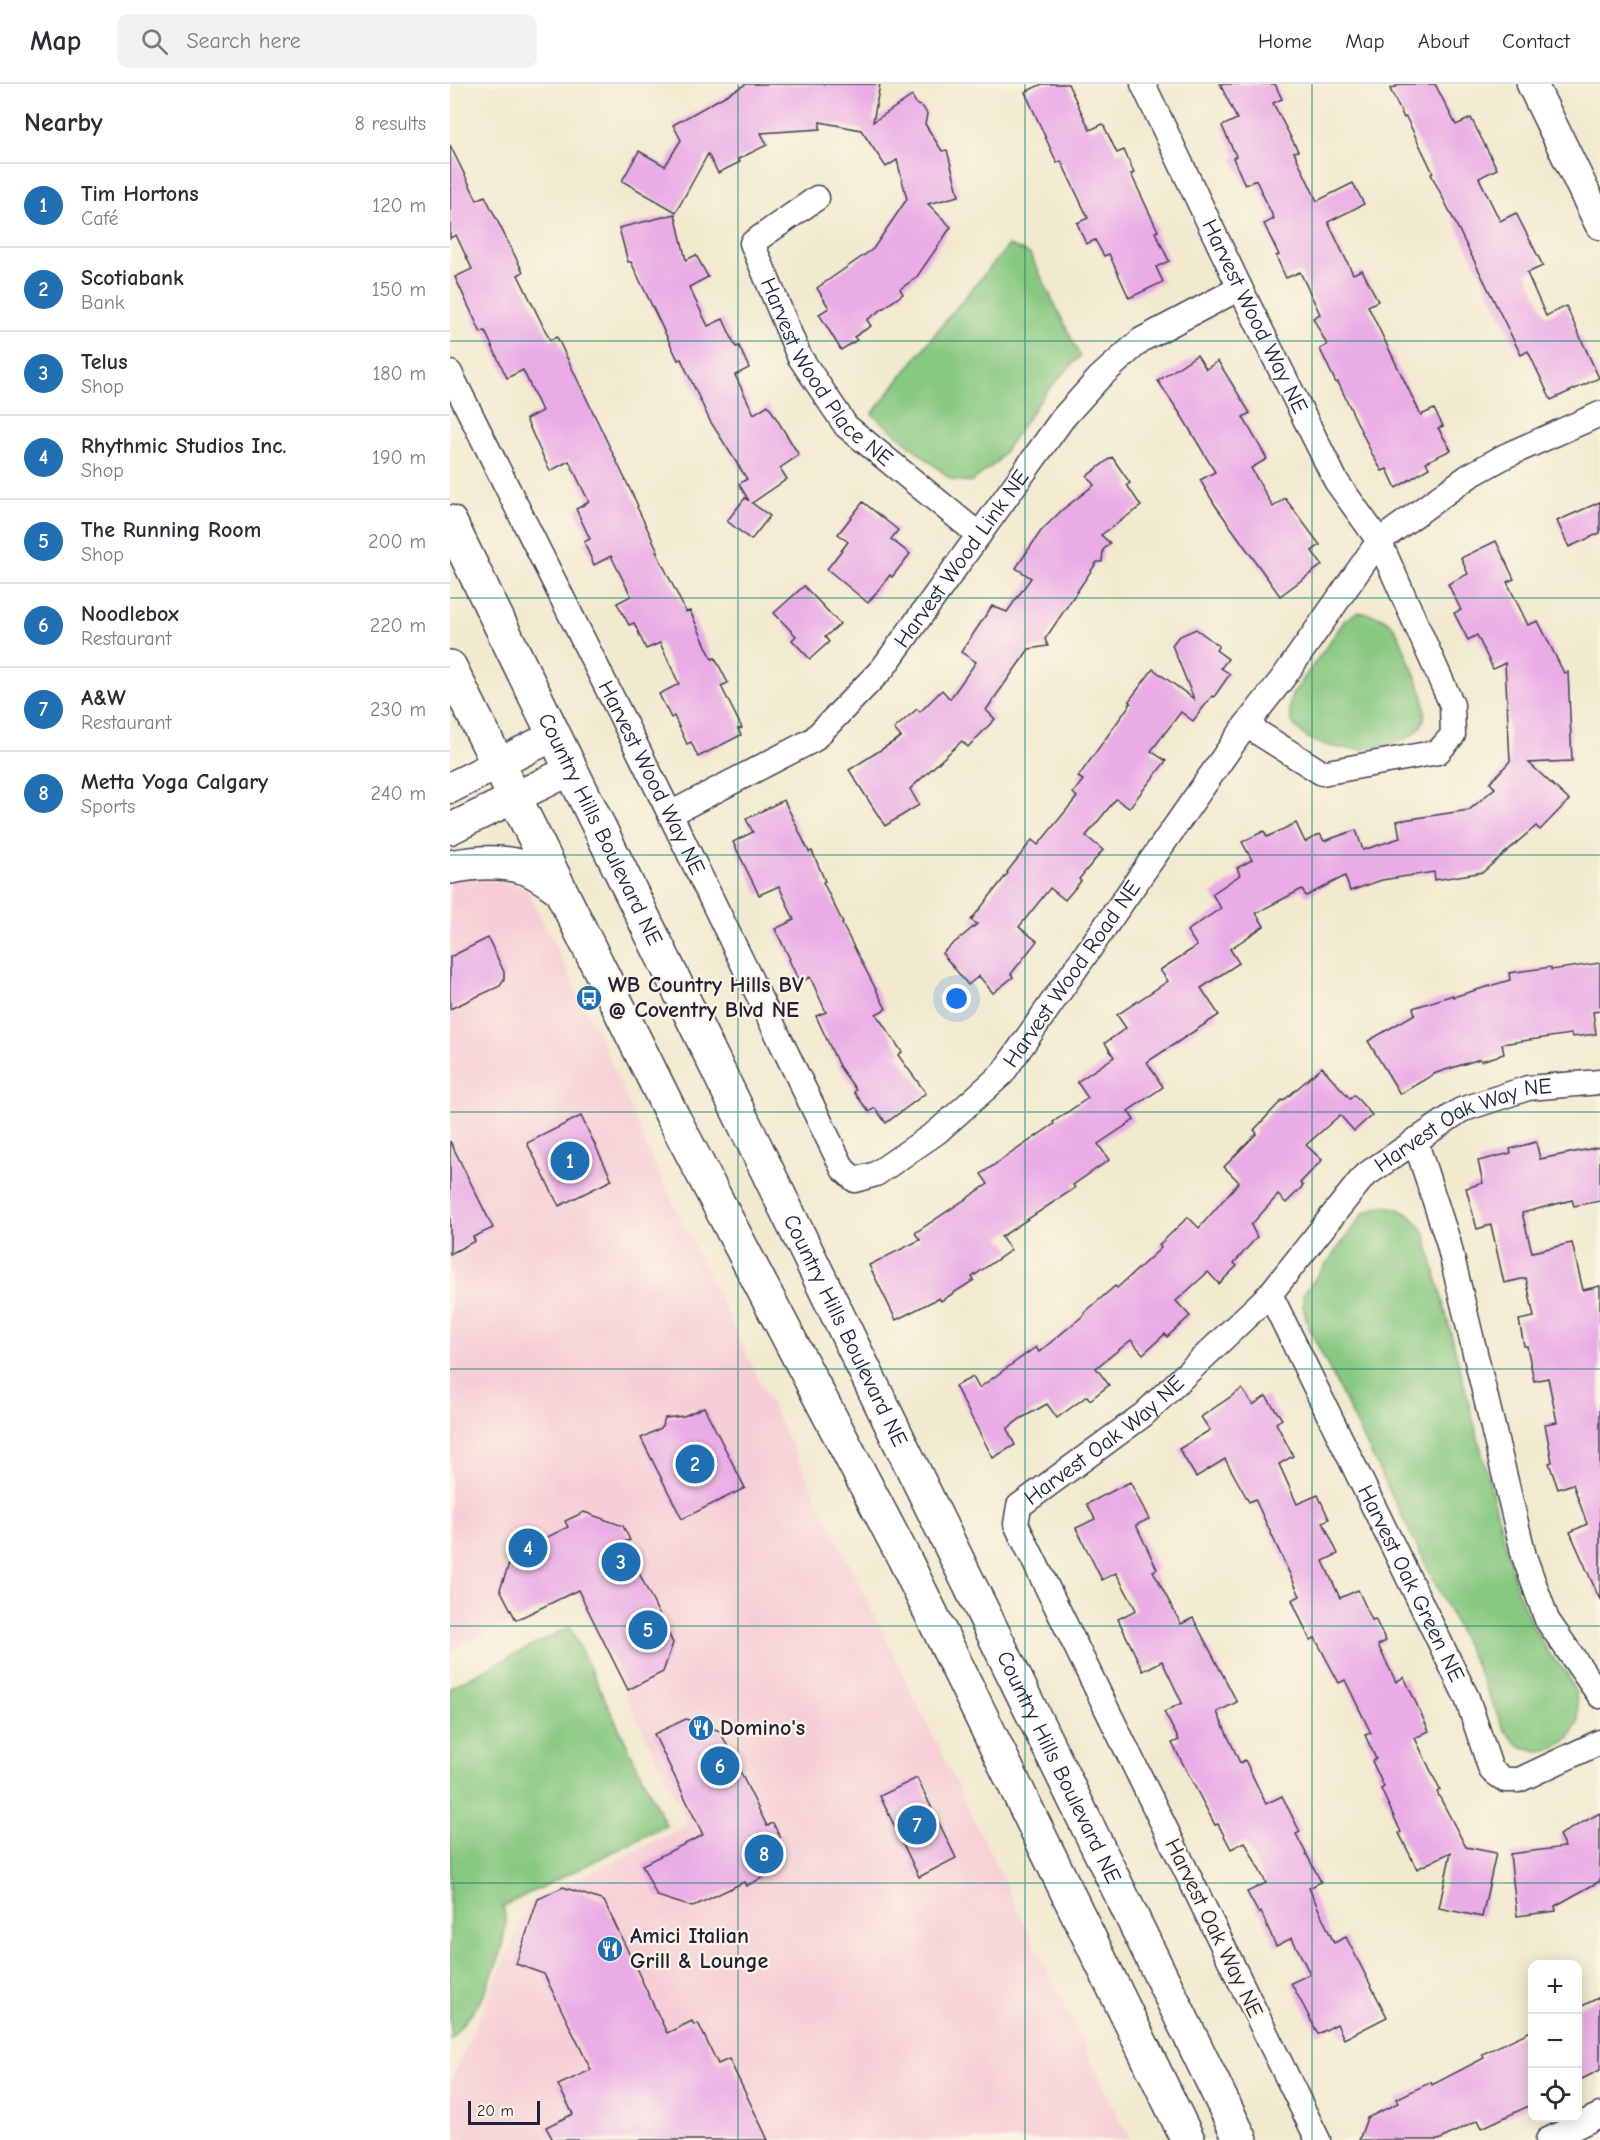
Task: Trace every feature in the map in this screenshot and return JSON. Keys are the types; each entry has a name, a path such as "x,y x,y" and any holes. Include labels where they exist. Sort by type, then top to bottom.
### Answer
{"main road":[{"name":"Country Hills Boulevard NE","path":"450,522 1241,2140"},
{"path":"450,667 684,1138 904,1558 1188,2140"},
{"path":"450,867 490,862 516,866 534,872 559,888"}],"street":[{"name":"Harvest Wood Way NE","path":"1143,84 1240,288 1336,481 1379,541"},
{"path":"1532,84 1600,224"},
{"name":"Harvest Wood Place NE","path":"817,198 752,243 799,356 846,426 979,535"},
{"name":"Harvest Wood Link NE","path":"670,814 813,740 883,668 1063,418 1099,378 1141,340 1240,288"},
{"name":"Harvest Wood Way NE","path":"450,373 670,814 843,1169 855,1180"},
{"name":"Harvest Wood Road NE","path":"855,1180 876,1174 937,1132 1002,1074 1246,725 1283,678 1379,541 1468,476 1505,456 1600,414"},
{"path":"1246,725 1322,773 1438,752 1453,735 1452,705 1379,541"},
{"path":"450,788 500,765 555,735"},
{"path":"450,829 571,770"},
{"name":"Harvest Oak Way NE","path":"1318,2140 1016,1524 1019,1506 1143,1415 1270,1294 1364,1176 1461,1110 1528,1088 1600,1082"},
{"path":"1415,1140 1448,1241 1524,1556 1547,1620 1600,1696"},
{"name":"Harvest Oak Green NE","path":"1270,1294 1467,1698 1491,1770 1505,1780 1519,1780 1600,1742"},
{"path":"1548,2140 1600,2115"}],"shaded area":[{"path":"459,870 527,889 604,1046 658,1172 1130,2140 452,2140 450,2137 450,2083 530,1902 689,1825 577,1594 450,1650 450,874"}],"green space":[{"path":"1009,245 1030,254 1080,356 1045,393 997,462 971,482 952,480 872,414"},
{"path":"1357,612 1378,616 1391,624 1403,645 1420,686 1425,710 1424,718 1415,732 1397,743 1373,748 1346,749 1322,744 1302,733 1291,717 1292,695 1345,620"},
{"path":"1380,1206 1388,1206 1406,1213 1425,1233 1517,1590 1548,1653 1567,1673 1576,1694 1579,1719 1570,1738 1553,1749 1538,1751 1519,1746 1504,1729 1474,1662 1308,1326 1303,1307 1303,1295 1364,1213"},
{"path":"570,1627 666,1826 503,1906 506,1922 501,1953 482,1999 450,2040 450,1687"}],"building":[{"path":"746,84 880,84 873,122 912,96 917,105 923,107 927,114 925,124 942,151 947,150 959,196 928,204 951,227 916,278 900,289 903,294 867,320 871,326 854,337 857,340 841,350 819,314 829,308 817,288 873,249 907,199 897,160 886,167 861,130 820,122 820,129 761,133 767,145 738,159 740,162 718,173 708,154 676,212 622,181 639,151 665,166 681,140 673,125"},
{"path":"1042,84 1068,84 1090,130 1103,124 1117,153 1124,150 1134,173 1131,174 1158,231 1155,232 1169,261 1156,267 1163,282 1129,298 1109,254 1104,256 1095,240 1086,244 1077,223 1088,218 1061,161 1057,163 1025,92"},
{"path":"1220,84 1275,84 1282,99 1273,103 1298,151 1294,152 1317,201 1353,183 1364,204 1328,222 1353,274 1362,270 1378,301 1368,306 1421,415 1434,409 1443,426 1438,428 1451,450 1426,462 1429,468 1396,488 1387,469 1382,471 1373,456 1320,349 1327,345 1313,318 1320,314 1300,272 1286,278 1276,256 1279,255 1264,224 1274,219 1256,180 1245,185 1233,158 1236,156 1222,126 1237,119"},
{"path":"1401,84 1435,84 1456,125 1471,118 1497,169 1479,178 1500,221 1516,213 1543,266 1527,273 1546,316 1566,306 1599,378 1551,400 1528,351 1521,355 1431,174 1433,173 1406,117 1404,118 1390,89"},
{"path":"450,145 477,200 485,196 523,272 518,275 550,340 557,337 686,612 690,611 712,659 715,658 728,683 721,686 742,728 738,729 741,735 698,757 691,742 687,744 674,716 671,718 659,694 679,684 660,643 646,649 634,623 629,625 617,603 631,596 611,556 594,565 584,542 590,539 576,509 589,502 569,461 550,471 539,448 526,419 542,411 523,370 507,378 485,331 481,333 455,277 472,269 456,235 450,238"},
{"path":"675,214 686,260 696,255 708,277 689,287 708,326 723,319 749,368 735,375 754,414 768,405 799,455 780,468 787,479 752,503 770,516 751,540 727,521 745,498 749,501 739,484 747,479 710,421 631,262 628,262 619,228"},
{"path":"1197,355 1206,369 1218,361 1250,413 1243,417 1267,459 1251,468 1273,507 1285,498 1320,545 1312,551 1322,565 1280,596 1215,505 1200,480 1215,472 1158,381"},
{"path":"1112,457 1130,483 1127,485 1141,506 1101,535 1110,543 1103,550 1102,562 1097,562 1045,639 1048,646 1029,649 986,710 995,719 968,747 962,741 910,789 919,805 885,826 849,770 901,737 894,729 917,709 920,712 942,690 950,699 976,662 961,652 992,606 1007,612 1031,578 1016,568 1041,531 1062,510 1094,485 1087,476"},
{"path":"863,502 898,530 891,539 910,554 868,603 827,569 848,542 838,534"},
{"path":"1600,502 1600,533 1569,547 1557,521"},
{"path":"1496,541 1514,579 1507,582 1528,625 1538,621 1564,673 1568,672 1572,761 1529,763 1569,800 1540,830 1536,826 1483,872 1435,880 1434,872 1382,880 1350,891 1345,876 1306,896 1302,889 1256,913 1264,926 1230,949 1239,963 1201,988 1219,1015 1147,1062 1163,1087 1128,1111 1134,1120 1098,1144 1109,1160 1073,1185 1075,1188 1001,1237 1011,1250 972,1277 974,1280 941,1301 939,1298 896,1320 869,1265 920,1240 915,1233 988,1184 981,1174 1088,1098 1077,1082 1114,1057 1105,1043 1126,1028 1117,1015 1168,981 1160,970 1197,946 1187,931 1221,908 1212,894 1240,875 1237,868 1252,860 1242,842 1264,831 1267,837 1296,823 1305,842 1320,834 1324,841 1356,830 1363,850 1400,838 1397,821 1469,810 1495,788 1490,783 1510,761 1505,663 1493,669 1477,635 1468,640 1454,613 1461,610 1448,584 1468,574 1461,558"},
{"path":"804,586 840,624 825,637 829,642 810,659 792,640 796,636 774,613"},
{"path":"1196,629 1219,646 1216,650 1228,659 1221,668 1230,674 1193,721 1181,712 1151,751 1166,761 1129,808 1116,799 1086,836 1103,850 1079,879 1081,881 1065,900 1050,888 1019,927 1037,941 1011,974 1013,977 993,993 979,976 968,985 942,953 977,924 971,920 1032,840 1038,845 1077,797 1073,793 1083,780 1078,777 1153,669 1194,699 1172,645 1178,637"},
{"path":"784,800 809,852 812,851 842,924 886,1009 876,1014 902,1052 898,1055 926,1093 886,1123 875,1108 869,1112 839,1066 816,1016 826,1012 810,977 800,983 775,929 794,920 779,886 759,895 733,842 753,832 746,819"},
{"path":"488,938 504,972 504,980 500,986 450,1009 450,957"},
{"path":"1600,963 1600,1011 1593,1012 1596,1034 1572,1037 1571,1034 1502,1044 1504,1054 1436,1073 1400,1094 1368,1041 1415,1014 1413,1008 1510,980 1509,973"},
{"path":"1322,1067 1350,1099 1354,1095 1372,1115 1354,1131 1340,1115 1306,1145 1322,1160 1300,1183 1303,1186 1286,1203 1278,1195 1251,1225 1257,1237 1234,1263 1237,1266 1219,1284 1208,1272 1176,1301 1190,1316 1167,1337 1165,1334 1143,1354 1131,1340 1096,1368 1109,1385 1090,1400 1087,1396 1057,1418 1047,1404 1020,1419 1007,1429 1015,1445 993,1458 955,1386 973,1377 979,1388 1036,1347 1039,1352 1115,1286 1117,1288 1161,1248 1159,1245 1188,1217 1199,1228 1239,1182 1224,1167 1257,1133 1254,1130 1282,1100"},
{"path":"581,1116 612,1180 559,1206 527,1143"},
{"path":"450,1141 493,1228 473,1237 475,1241 450,1254"},
{"path":"1536,1142 1540,1159 1600,1147 1600,1201 1574,1206 1572,1200 1522,1213 1532,1252 1572,1243 1583,1290 1600,1286 1600,1600 1570,1532 1587,1524 1573,1484 1558,1489 1549,1463 1552,1462 1545,1424 1557,1422 1548,1378 1534,1381 1527,1346 1524,1346 1519,1320 1534,1317 1526,1278 1504,1283 1491,1225 1477,1229 1466,1188 1483,1183 1478,1161 1511,1153 1510,1149"},
{"path":"1242,1389 1253,1405 1266,1396 1282,1419 1276,1423 1293,1456 1279,1464 1297,1504 1318,1495 1329,1519 1323,1522 1338,1554 1323,1561 1340,1598 1358,1590 1372,1620 1375,1619 1386,1641 1378,1645 1396,1682 1404,1677 1429,1731 1415,1738 1440,1790 1437,1792 1466,1847 1496,1853 1482,1917 1439,1908 1451,1852 1417,1869 1381,1789 1384,1787 1372,1761 1376,1759 1365,1735 1371,1733 1345,1680 1339,1683 1315,1638 1310,1640 1292,1600 1300,1596 1255,1499 1249,1502 1225,1459 1196,1477 1179,1449 1210,1430 1201,1417"},
{"path":"704,1407 745,1488 682,1519 641,1438 661,1428 665,1418 684,1416"},
{"path":"1130,1482 1149,1519 1136,1525 1157,1569 1153,1571 1181,1624 1193,1618 1237,1702 1217,1712 1240,1763 1245,1760 1266,1804 1282,1796 1300,1832 1296,1834 1321,1882 1309,1888 1334,1943 1346,1937 1387,2017 1344,2039 1337,2024 1318,2034 1291,1983 1310,1974 1292,1938 1276,1946 1261,1912 1259,1914 1247,1892 1266,1883 1245,1842 1231,1849 1218,1824 1215,1825 1172,1743 1179,1740 1164,1712 1182,1703 1162,1661 1143,1671 1118,1619 1136,1610 1116,1573 1102,1580 1076,1528 1095,1519 1087,1504"},
{"path":"584,1512 623,1526 630,1540 624,1542 673,1643 663,1672 628,1690 578,1590 516,1620 500,1589 513,1554 568,1527 565,1521"},
{"path":"686,1719 720,1731 767,1826 773,1823 780,1837 766,1876 746,1886 744,1882 692,1907 657,1896 642,1865 703,1835 654,1734"},
{"path":"917,1778 956,1858 919,1877 880,1796"},
{"path":"1600,1813 1600,1881 1555,1906 1556,1911 1517,1916 1510,1854 1565,1847 1559,1835"},
{"path":"563,1887 604,1901 667,2033 692,2021 694,2025 698,2023 718,2064 729,2059 768,2140 553,2140 546,2127 573,2114 558,2085 591,2070 544,1974 516,1964 538,1899"},
{"path":"1600,1997 1600,2070 1582,2079 1582,2014 1582,2006"},
{"path":"1528,2032 1528,2106 1482,2128 1478,2120 1439,2140 1359,2140 1367,2118 1398,2103 1396,2099 1431,2082 1432,2085 1484,2058 1482,2054"}],"place":[{"name":"WB Country Hills BV @ Coventry Blvd NE","path":"589,998"},
{"name":"Tim Hortons","path":"570,1161"},
{"name":"Scotiabank","path":"695,1464"},
{"name":"Rhythmic Studios Inc.","path":"528,1548"},
{"name":"Telus","path":"621,1562"},
{"name":"The Running Room","path":"648,1630"},
{"name":"Domino's","path":"701,1728"},
{"name":"Noodlebox","path":"720,1766"},
{"name":"A&W","path":"917,1825"},
{"name":"Metta Yoga Calgary","path":"764,1854"},
{"name":"Amici Italian Grill & Lounge","path":"610,1949"}]}
